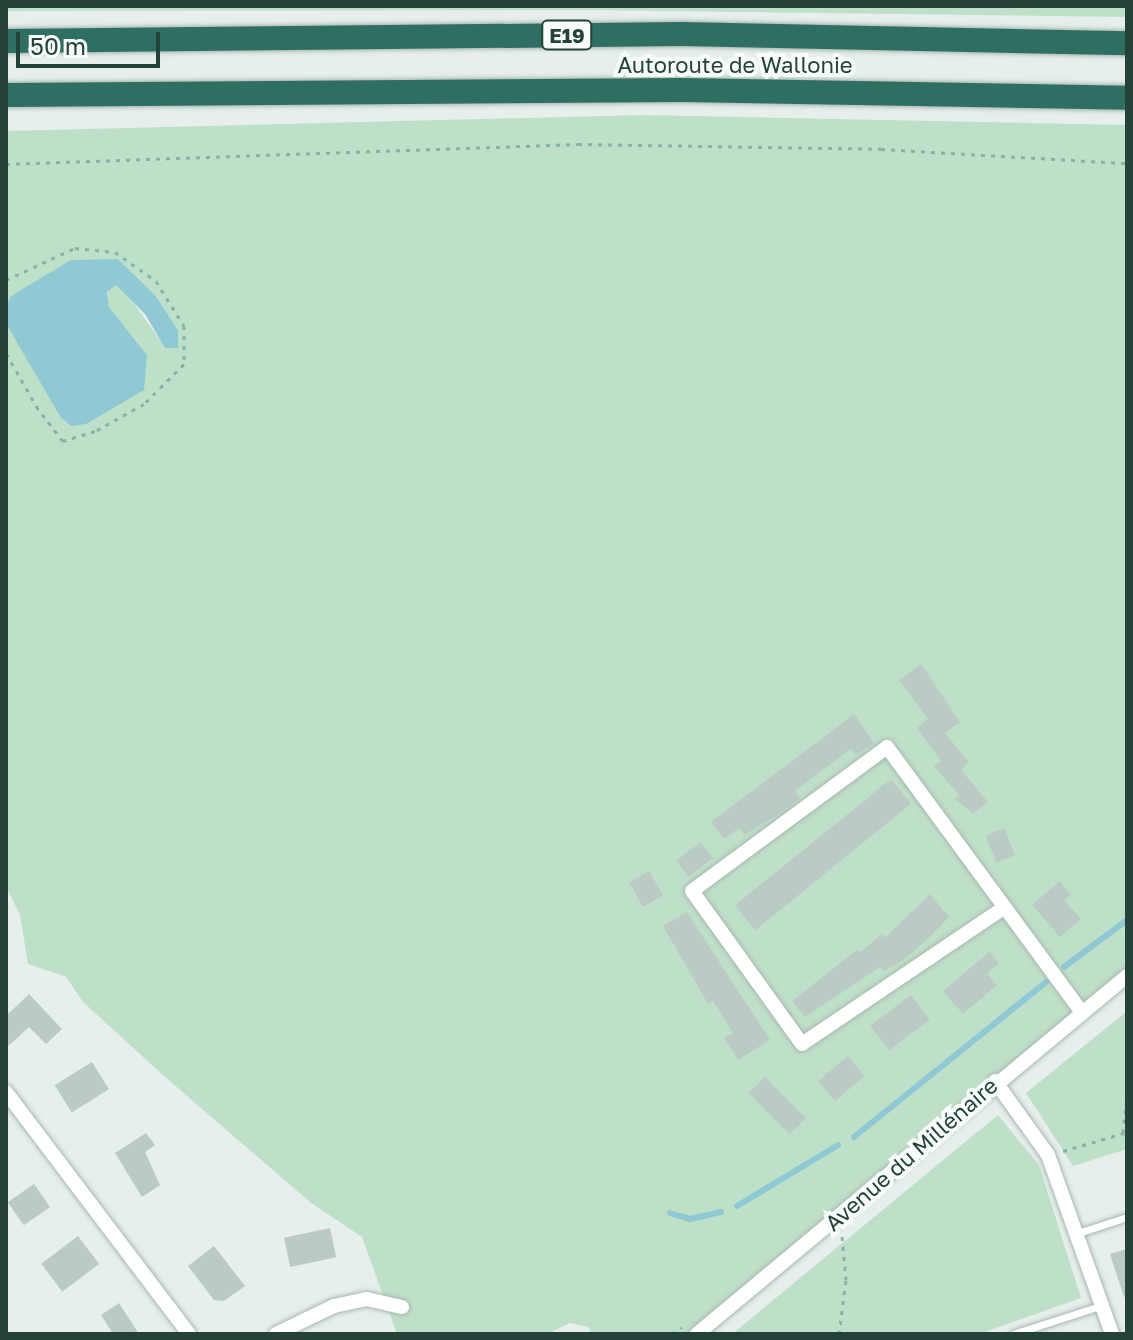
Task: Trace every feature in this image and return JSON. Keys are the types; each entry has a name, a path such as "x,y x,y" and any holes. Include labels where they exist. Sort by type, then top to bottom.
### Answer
{"highway":[{"name":"Autoroute de Wallonie","path":"6,41 682,34 1127,43"},
{"name":"Autoroute de Wallonie","path":"6,95 636,90 1127,98"}],"street":[{"path":"1002,909 802,1044 692,891 887,747 1002,909 1082,1012"},
{"name":"Avenue du Millénaire","path":"697,1334 840,1217 995,1081 1127,976"},
{"path":"995,1081 1048,1155 1112,1334"},
{"path":"6,1092 189,1334"},
{"path":"276,1334 345,1304 367,1299 402,1307"}],"lane":[{"path":"1078,1233 1127,1217"},
{"path":"1013,1334 1103,1305"}],"path":[{"path":"6,164 578,144 881,149 1127,163"},
{"path":"6,280 75,248 115,252 156,281 170,303 184,326 184,364 144,404 95,431 63,441 38,409 6,353"},
{"path":"1048,1155 1125,1132 1127,1094"},
{"path":"839,1334 846,1280 840,1217"}],"green space":[{"path":"6,6 1127,6 1127,17 586,10 6,11"},
{"path":"643,115 1127,125 1127,976 697,1334 591,1334 589,1327 570,1323 547,1334 397,1334 362,1237 311,1203 164,1076 83,1002 66,977 28,964 20,915 6,887 6,316 61,418 71,426 147,355 109,307 107,292 117,284 165,347 178,330 155,295 118,259 11,296 6,305 6,131"},
{"path":"1127,1011 1127,1149 1073,1166 1026,1093"},
{"path":"998,1115 1039,1165 1081,1298 979,1334 732,1334"}],"water":[{"path":"118,259 155,295 178,330 178,348 165,348 145,314 116,285 107,292 109,307 147,355 144,390 86,424 71,426 61,418 7,325 6,305 11,296 71,260"}],"building":[{"path":"921,664 960,722 945,733 969,762 961,770 988,802 973,814 955,799 959,795 934,766 941,761 917,728 928,719 899,680"},
{"path":"854,714 874,743 856,755 851,749 795,791 800,798 780,813 744,835 739,828 724,839 711,822"},
{"path":"891,779 911,804 755,930 735,905"},
{"path":"1004,828 1015,855 996,862 985,835"},
{"path":"701,842 713,858 688,877 676,861"},
{"path":"649,871 663,895 643,907 629,882"},
{"path":"1060,881 1071,895 1064,900 1081,919 1060,937 1032,905"},
{"path":"930,894 949,917 933,934 903,960 884,971 880,967 805,1017 792,1001 858,949 860,952 882,934 885,938"},
{"path":"687,912 770,1040 738,1060 724,1038 733,1033 713,1001 708,1004 663,926"},
{"path":"989,952 999,963 987,974 997,985 963,1014 943,991"},
{"path":"29,994 62,1029 46,1044 29,1027 6,1048 6,1016"},
{"path":"911,995 930,1020 889,1050 870,1026"},
{"path":"848,1056 865,1076 835,1101 818,1081"},
{"path":"92,1062 109,1089 72,1112 55,1085"},
{"path":"765,1077 806,1118 790,1134 749,1093"},
{"path":"146,1133 155,1145 145,1152 160,1185 142,1197 115,1153"},
{"path":"34,1184 50,1207 24,1225 8,1202"},
{"path":"330,1228 336,1257 290,1267 284,1238"},
{"path":"78,1236 99,1264 62,1292 41,1264"},
{"path":"214,1246 245,1286 224,1301 214,1300 188,1266"},
{"path":"1127,1249 1127,1296 1124,1297 1110,1254"},
{"path":"119,1303 139,1334 113,1334 101,1315"}],"waterway":[{"path":"1064,967 1127,920"},
{"path":"854,1137 1046,982"},
{"path":"737,1206 838,1145"},
{"path":"670,1213 690,1219 721,1212"}]}
